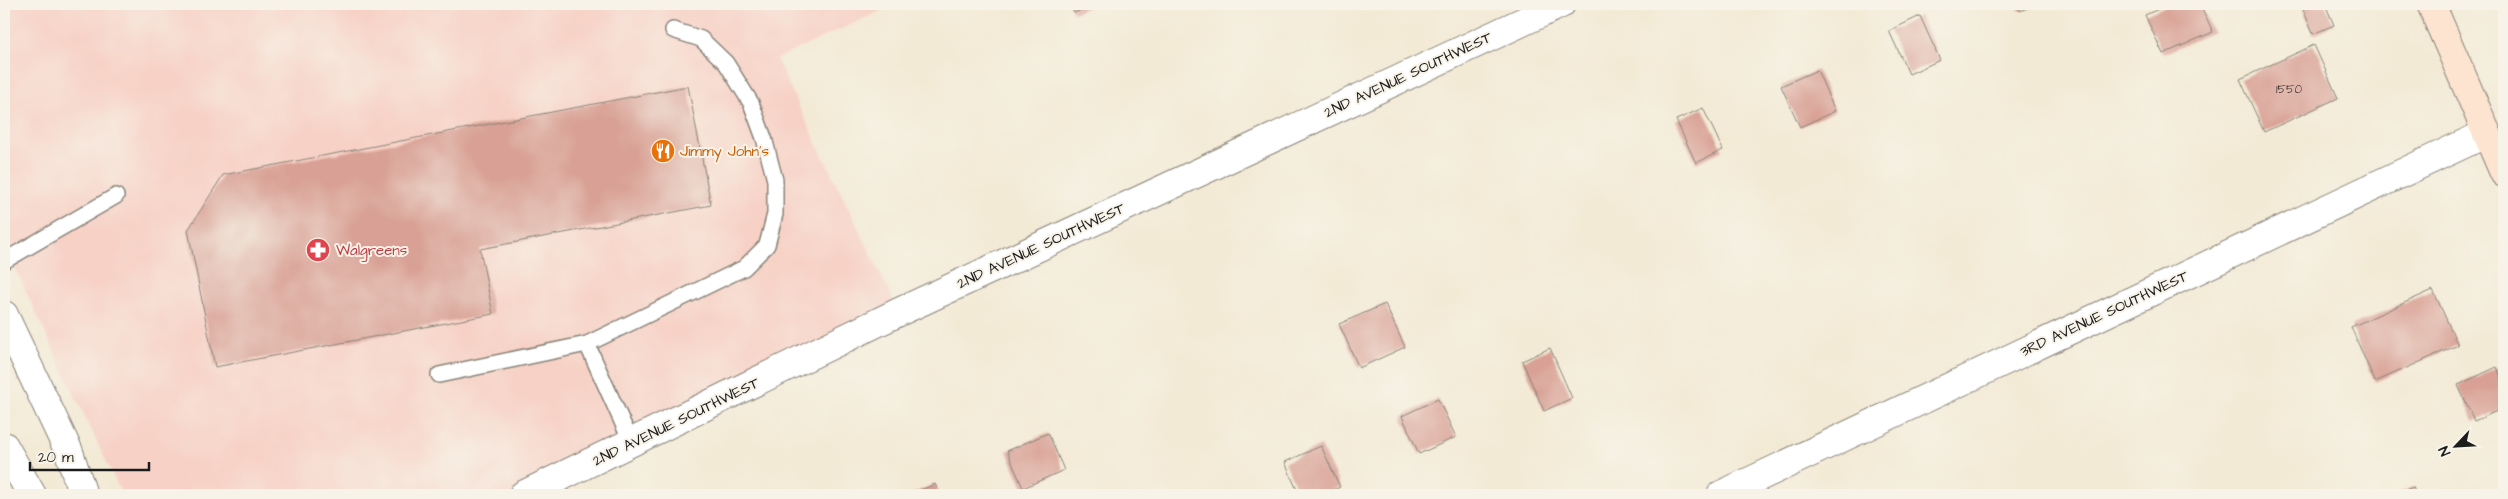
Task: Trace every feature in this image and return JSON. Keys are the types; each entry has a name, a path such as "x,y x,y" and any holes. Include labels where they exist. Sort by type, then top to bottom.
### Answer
{"main road":[{"path":"2430,4 2504,173"}],"street":[{"name":"2ND AVENUE SOUTHWEST","path":"523,495 632,444 899,312 1561,4"},
{"name":"3RD AVENUE SOUTHWEST","path":"1721,495 2487,133"},
{"path":"4,315 69,452 83,495"},
{"path":"4,446 32,495"}],"lane":[{"path":"439,375 587,344 744,268 767,245 775,214 775,180 764,138 751,103 726,63 701,39 673,30"},
{"path":"4,261 116,196"},
{"path":"587,344 632,444"}],"shaded area":[{"path":"4,4 887,4 889,7 776,59 899,312 518,495 122,495 4,245"}],"building":[{"path":"1069,4 1095,4 1074,13"},
{"path":"2016,4 2037,4 2020,11"},
{"path":"2170,4 2200,4 2213,32 2163,54 2145,15"},
{"path":"2301,4 2325,4 2334,25 2313,34"},
{"path":"1920,16 1940,60 1909,74 1889,31"},
{"path":"2314,45 2338,98 2264,132 2240,79"},
{"path":"1817,70 1835,111 1800,127 1781,86"},
{"path":"688,86 711,205 480,249 493,314 215,367 188,230 223,175"},
{"path":"1703,108 1723,150 1696,163 1676,120"},
{"path":"2433,290 2458,345 2375,382 2351,327"},
{"path":"1385,304 1405,347 1359,368 1339,324"},
{"path":"1550,348 1572,398 1544,411 1522,361"},
{"path":"2497,367 2504,384 2504,408 2474,421 2458,385"},
{"path":"1438,399 1456,437 1419,454 1402,416"},
{"path":"1048,433 1064,470 1023,488 1007,451"},
{"path":"1321,446 1340,487 1322,495 1299,495 1285,462"},
{"path":"935,484 940,495 909,495"},
{"path":"2413,487 2416,495 2393,495"}],"place":[{"name":"Jimmy John's","path":"663,151"},
{"name":"Walgreens","path":"318,250"}]}
